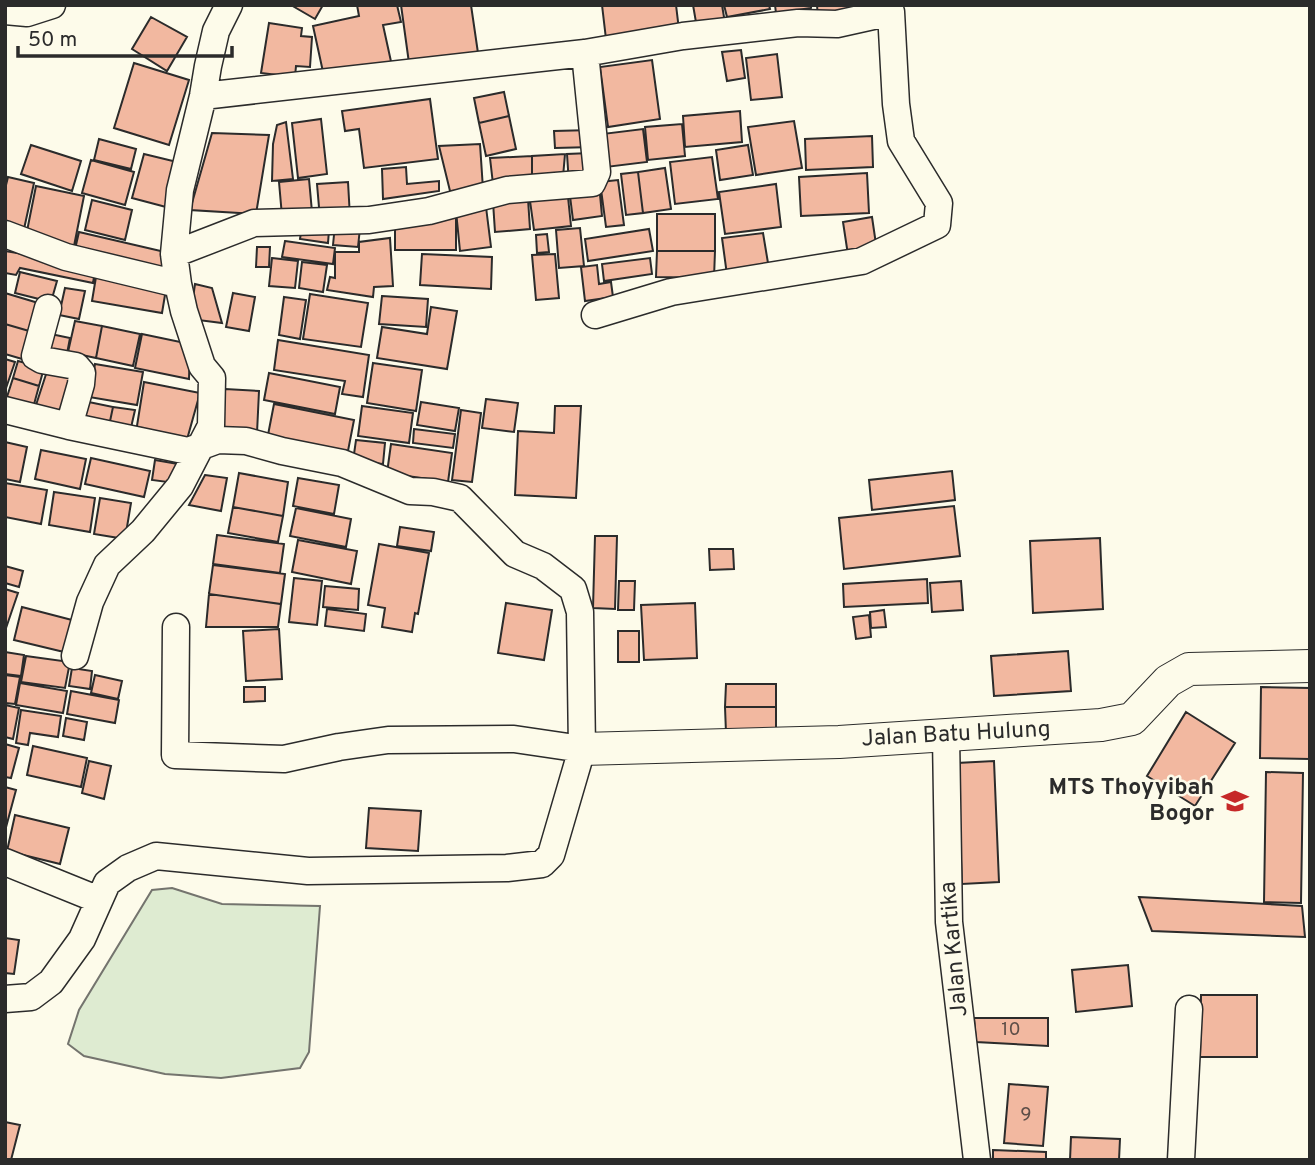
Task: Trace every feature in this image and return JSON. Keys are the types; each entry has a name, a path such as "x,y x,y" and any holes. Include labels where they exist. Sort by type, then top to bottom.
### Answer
{"street":[{"path":"5,11 27,13 52,5"},
{"path":"75,656 90,602 107,565 143,531 180,486 211,426 212,378 202,366 178,284 174,254 180,190 216,31 229,5"},
{"path":"203,96 585,53 682,36 798,23 837,24 891,12 896,104 901,141 939,204 937,225 862,261 671,292 595,316"},
{"path":"174,254 254,223 369,220 429,211 507,190 592,183 597,172 585,53"},
{"path":"5,234 66,257 178,284"},
{"path":"48,308 35,356 42,360 76,366 82,373 69,426"},
{"path":"5,410 188,451 218,440 246,441 282,452 342,463 410,491 433,492 460,498 515,554 543,566 573,589 580,612 582,749 551,855 542,864 507,868 308,871 156,856 128,868 107,883 82,939 51,982 31,997 5,999"},
{"path":"176,627 175,755 284,759 388,740 514,739 582,749"},
{"name":"Jalan Batu Hulung","path":"582,749 946,737 1089,726 1132,719 1168,681 1189,669 1310,666"},
{"name":"Jalan Kartika","path":"946,737 949,922 977,1160"},
{"path":"5,862 99,900"},
{"path":"1181,1160 1189,1009"}],"green space":[{"path":"172,888 222,904 320,906 309,1052 300,1068 221,1078 165,1074 84,1056 68,1044 79,1010 152,890"}],"building":[{"path":"291,5 323,5 315,19"},
{"path":"357,5 397,5 401,22 383,25 392,66 325,81 313,26 359,16"},
{"path":"401,5 471,5 478,53 409,63"},
{"path":"602,5 676,5 679,30 606,39"},
{"path":"693,5 722,5 725,23 697,28"},
{"path":"724,5 769,5 770,9 727,17"},
{"path":"775,5 811,5 811,8 776,13"},
{"path":"817,5 872,5 818,18"},
{"path":"151,17 187,37 167,71 132,49"},
{"path":"269,23 302,28 301,36 312,37 310,67 296,66 295,77 261,73"},
{"path":"741,50 745,78 727,81 722,52"},
{"path":"777,54 782,97 751,100 746,58"},
{"path":"652,60 660,119 608,127 600,67"},
{"path":"134,63 189,80 169,145 114,128"},
{"path":"504,92 509,116 479,123 474,98"},
{"path":"430,99 438,159 364,168 359,129 345,131 342,111"},
{"path":"740,111 742,142 685,147 683,116"},
{"path":"509,116 516,149 486,156 479,123"},
{"path":"321,119 327,174 298,178 292,123"},
{"path":"794,121 802,168 756,175 748,127"},
{"path":"286,122 293,179 272,181 273,144 277,125"},
{"path":"682,124 685,156 648,160 645,127"},
{"path":"643,129 647,162 598,168 594,135"},
{"path":"592,130 593,147 555,148 554,131"},
{"path":"212,133 269,135 256,214 190,210"},
{"path":"872,136 873,167 806,170 805,139"},
{"path":"99,139 136,149 131,169 94,160"},
{"path":"480,144 483,189 450,191 439,146"},
{"path":"31,145 81,161 72,191 21,174"},
{"path":"748,145 753,175 720,180 716,150"},
{"path":"590,153 591,182 569,184 567,154"},
{"path":"144,154 177,162 166,207 132,198"},
{"path":"565,154 563,177 532,181 532,156"},
{"path":"532,156 532,181 493,184 490,158"},
{"path":"712,157 718,199 675,204 670,162"},
{"path":"91,160 134,172 125,205 82,193"},
{"path":"406,167 407,184 439,181 439,191 383,199 382,169"},
{"path":"665,168 671,209 643,213 638,172"},
{"path":"638,172 643,213 626,215 621,174"},
{"path":"867,173 869,213 801,216 799,177"},
{"path":"8,177 34,183 24,229 5,225 5,189"},
{"path":"309,179 312,212 282,216 279,182"},
{"path":"618,180 624,225 606,227 600,182"},
{"path":"348,182 350,217 320,219 317,184"},
{"path":"599,184 602,216 573,220 569,188"},
{"path":"776,184 781,227 725,234 719,192"},
{"path":"36,186 84,196 74,246 26,236"},
{"path":"568,197 571,226 534,230 530,201"},
{"path":"528,199 530,229 495,232 493,202"},
{"path":"92,200 132,210 125,240 85,230"},
{"path":"486,207 491,247 460,251 456,211"},
{"path":"657,214 715,214 715,251 657,251"},
{"path":"395,217 456,218 456,250 395,250"},
{"path":"872,217 877,251 848,255 843,222"},
{"path":"335,225 360,228 358,247 333,245"},
{"path":"302,226 329,230 328,243 300,239"},
{"path":"580,228 584,266 559,268 556,230"},
{"path":"649,229 653,251 588,261 585,239"},
{"path":"79,232 165,252 159,278 73,258"},
{"path":"763,233 769,269 727,275 722,238"},
{"path":"547,234 549,252 537,253 536,235"},
{"path":"390,238 393,286 374,287 373,297 327,290 330,277 335,278 335,252 359,252 359,242"},
{"path":"285,241 335,248 333,264 282,257"},
{"path":"257,247 270,247 269,267 256,267"},
{"path":"5,251 96,266 93,283 20,268 16,275 5,273"},
{"path":"657,251 715,251 714,278 656,277"},
{"path":"422,254 492,257 491,289 420,285"},
{"path":"555,254 559,298 536,300 532,255"},
{"path":"272,258 298,261 295,288 269,286"},
{"path":"650,258 652,274 604,281 602,264"},
{"path":"302,262 327,265 323,292 299,288"},
{"path":"597,265 599,284 611,282 613,297 585,301 581,267"},
{"path":"97,271 167,283 162,313 92,301"},
{"path":"20,272 57,281 51,302 15,293"},
{"path":"195,284 212,288 222,323 190,319"},
{"path":"65,288 85,291 79,319 59,315"},
{"path":"5,293 45,305 36,333 5,324"},
{"path":"233,293 255,297 249,331 226,327"},
{"path":"310,294 368,303 361,347 303,339"},
{"path":"382,296 428,299 426,327 379,324"},
{"path":"284,297 306,300 300,339 279,335"},
{"path":"431,307 457,311 447,369 377,358 382,327 427,334"},
{"path":"75,321 102,326 96,358 68,352"},
{"path":"5,324 36,333 29,361 5,354"},
{"path":"102,326 140,334 133,366 96,358"},
{"path":"46,333 70,338 66,359 41,354"},
{"path":"142,334 190,344 189,379 135,368"},
{"path":"278,340 369,355 363,397 342,394 345,381 274,370"},
{"path":"5,359 15,362 5,391"},
{"path":"18,361 44,368 39,386 13,378"},
{"path":"50,362 80,373 66,415 36,405"},
{"path":"373,363 422,370 416,411 367,403"},
{"path":"95,364 143,372 137,405 89,397"},
{"path":"269,373 340,387 335,414 264,400"},
{"path":"13,378 39,386 33,408 6,400"},
{"path":"144,382 200,393 186,443 136,432"},
{"path":"225,389 259,391 257,433 222,431"},
{"path":"486,399 518,403 514,432 482,428"},
{"path":"79,400 113,407 109,426 76,420"},
{"path":"421,402 459,408 455,431 417,425"},
{"path":"274,404 354,420 347,456 267,440"},
{"path":"362,406 413,413 409,443 358,436"},
{"path":"555,406 581,406 576,498 515,495 518,431 554,433"},
{"path":"113,407 135,410 130,432 109,426"},
{"path":"461,410 481,413 472,482 452,480"},
{"path":"414,429 455,434 453,448 413,443"},
{"path":"356,440 385,443 383,464 353,461"},
{"path":"5,442 27,447 20,482 5,479"},
{"path":"391,444 452,453 448,482 387,473"},
{"path":"41,450 86,459 80,489 35,479"},
{"path":"91,458 150,471 144,497 85,484"},
{"path":"155,460 178,464 175,483 152,480"},
{"path":"952,471 955,500 872,510 869,480"},
{"path":"239,473 288,482 283,516 233,507"},
{"path":"205,475 227,478 221,511 189,505"},
{"path":"298,478 339,485 334,514 293,506"},
{"path":"5,483 47,490 41,524 5,517"},
{"path":"54,492 95,498 90,532 49,525"},
{"path":"100,498 131,503 125,539 94,534"},
{"path":"954,506 960,556 844,569 839,518"},
{"path":"233,507 283,516 278,542 228,533"},
{"path":"296,508 351,519 346,547 290,536"},
{"path":"400,527 434,532 431,551 397,546"},
{"path":"217,535 284,544 280,573 213,564"},
{"path":"595,536 617,536 615,609 593,608"},
{"path":"1100,538 1103,609 1033,613 1030,541"},
{"path":"298,540 357,551 351,584 292,572"},
{"path":"379,544 429,553 412,632 382,627 385,608 368,605"},
{"path":"709,549 733,549 734,569 710,570"},
{"path":"213,565 285,574 281,604 209,594"},
{"path":"5,566 23,571 19,587 5,583"},
{"path":"294,578 322,581 317,625 289,622"},
{"path":"927,579 928,603 844,607 843,584"},
{"path":"619,581 635,581 634,610 618,610"},
{"path":"961,581 963,610 932,612 930,583"},
{"path":"325,586 359,589 358,610 323,607"},
{"path":"5,589 18,593 5,631"},
{"path":"209,594 281,604 278,627 206,627"},
{"path":"506,603 552,610 544,660 498,653"},
{"path":"695,603 697,658 644,660 641,605"},
{"path":"22,607 72,620 64,652 14,640"},
{"path":"327,609 366,614 364,631 325,626"},
{"path":"884,610 886,627 871,628 870,612"},
{"path":"869,615 871,637 856,639 853,617"},
{"path":"279,629 282,679 246,681 243,631"},
{"path":"618,631 639,631 639,662 618,662"},
{"path":"1068,651 1071,691 994,696 991,656"},
{"path":"5,652 24,655 21,676 5,674"},
{"path":"26,656 70,662 65,688 21,682"},
{"path":"72,668 92,671 90,689 69,686"},
{"path":"5,675 20,677 15,704 5,703"},
{"path":"95,675 122,681 118,699 91,693"},
{"path":"20,683 67,691 63,713 16,705"},
{"path":"726,684 776,684 776,707 725,707"},
{"path":"244,687 265,687 265,701 244,702"},
{"path":"1261,687 1310,688 1310,759 1260,758"},
{"path":"71,691 119,700 115,723 67,714"},
{"path":"5,705 19,708 13,739 5,737"},
{"path":"725,707 776,707 776,733 726,733"},
{"path":"21,710 61,716 58,737 30,733 28,745 16,743"},
{"path":"1186,712 1235,743 1195,806 1147,776"},
{"path":"66,718 87,722 84,740 63,736"},
{"path":"5,744 19,748 11,778 5,777"},
{"path":"33,746 87,758 81,787 27,775"},
{"path":"89,761 111,766 104,799 82,793"},
{"path":"994,761 999,882 962,884 957,763"},
{"path":"1266,772 1303,773 1301,903 1264,902"},
{"path":"5,787 16,790 5,831"},
{"path":"369,808 421,811 418,851 366,848"},
{"path":"15,815 69,828 60,864 7,851"},
{"path":"1139,897 1302,906 1305,937 1152,931"},
{"path":"5,938 19,940 14,974 5,973"},
{"path":"1128,965 1132,1006 1076,1012 1072,970"},
{"path":"1201,995 1257,995 1257,1057 1200,1057"},
{"path":"974,1018 1048,1018 1048,1046 976,1042"},
{"path":"1009,1084 1048,1087 1043,1146 1004,1143"},
{"path":"5,1122 20,1125 11,1160 5,1160"},
{"path":"1071,1137 1120,1139 1119,1160 1070,1160"},
{"path":"993,1150 1046,1152 1046,1160 993,1160"}],"place":[{"name":"MTS Thoyyibah Bogor","path":"1235,801"}]}
